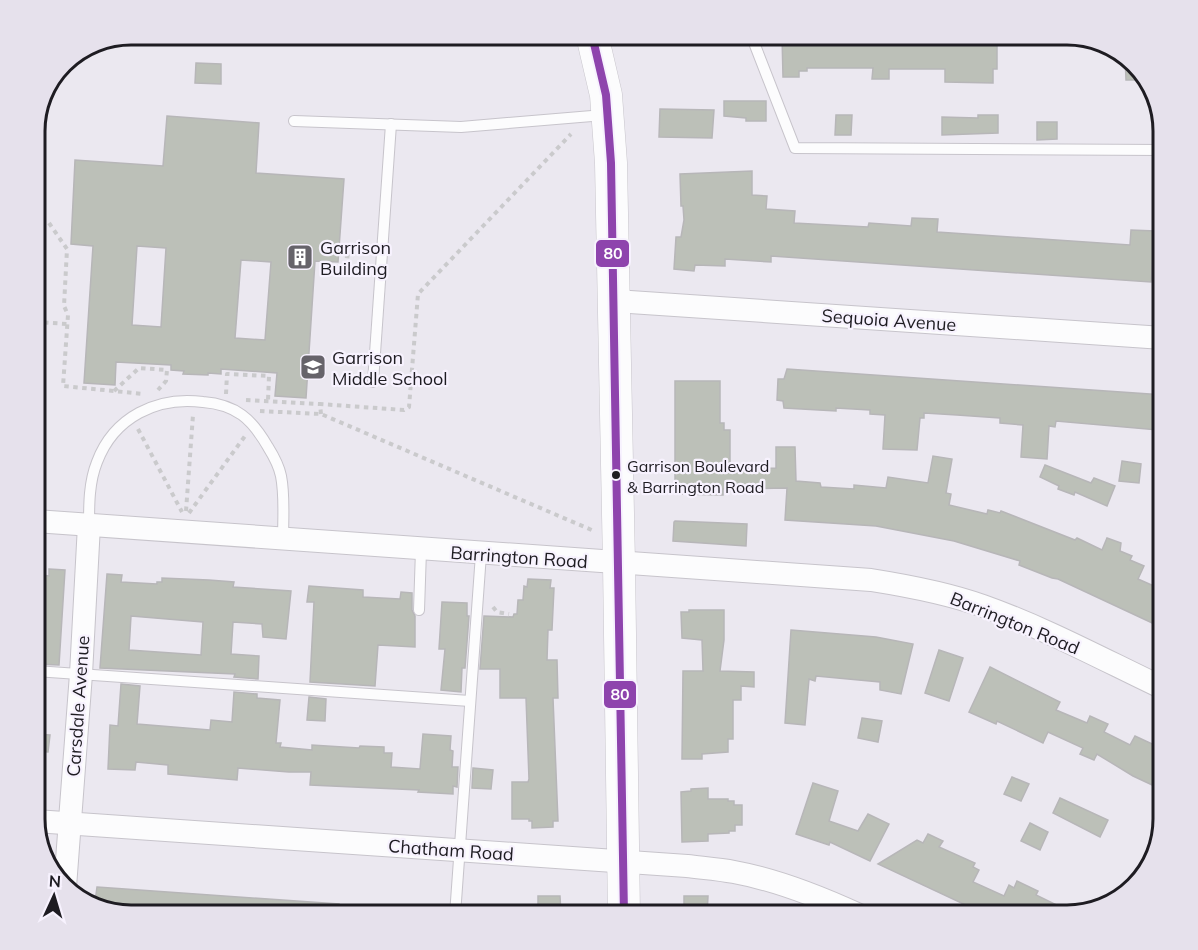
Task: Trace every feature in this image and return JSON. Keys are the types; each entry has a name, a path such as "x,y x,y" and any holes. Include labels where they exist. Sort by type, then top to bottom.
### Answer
{"main road":[{"path":"595,45 608,115 615,301 624,905"}],"street":[{"name":"Sequoia Avenue","path":"615,301 1153,337"},
{"name":"Barrington Road","path":"45,522 871,580 915,587 983,606 1026,623 1153,683"},
{"name":"Carsdale Avenue","path":"67,866 81,674 88,525"},
{"name":"Chatham Road","path":"45,822 687,866 734,872 801,891 835,905"}],"lane":[{"path":"755,45 795,148 1153,150"},
{"path":"294,121 461,127 608,115"},
{"path":"373,382 391,124"},
{"path":"88,525 90,485 97,461 108,441 125,421 146,408 170,401 192,400 219,404 241,414 259,432 273,454 281,476 283,540"},
{"path":"419,610 421,550"},
{"path":"456,905 481,554"},
{"path":"45,672 470,701"}],"path":[{"path":"240,399 404,410 409,406 418,294 571,134"},
{"path":"49,223 67,249 64,306 68,315 68,324 63,386 153,395 166,381 166,370 139,368 114,391"},
{"path":"345,256 354,257"},
{"path":"45,323 68,324"},
{"path":"226,397 227,374 269,376 268,401"},
{"path":"320,405 321,414"},
{"path":"249,410 321,414 597,532"},
{"path":"186,518 193,415"},
{"path":"136,425 186,518"},
{"path":"186,518 245,435"},
{"path":"492,598 493,609 509,614"}],"building":[{"path":"782,45 997,45 997,69 993,69 993,83 945,82 945,69 889,69 889,79 872,79 873,68 807,68 807,71 799,71 799,77 783,77"},
{"path":"196,63 221,64 221,84 195,83"},
{"path":"1125,68 1136,80 1126,80"},
{"path":"724,101 766,101 766,121 746,121 746,118 724,116"},
{"path":"660,109 714,110 712,138 659,137"},
{"path":"836,115 852,115 851,135 835,135"},
{"path":"978,115 998,115 998,133 942,135 942,117 978,118"},
{"name":"Garrison Building","path":"167,116 259,123 256,173 344,179 338,262 315,261 306,398 275,396 277,373 221,369 221,374 183,374 184,371 171,370 171,365 116,362 115,385 84,383 93,246 71,244 75,160 163,166","holes":["137,246 166,248 161,327 132,325","241,260 271,262 265,340 235,338"]},
{"path":"1037,122 1057,122 1057,139 1037,140"},
{"path":"752,171 752,195 767,196 766,209 795,211 794,223 868,227 869,223 911,226 912,218 938,219 937,232 1130,245 1131,230 1153,231 1151,282 771,256 771,262 725,259 725,266 695,265 694,271 674,269 676,237 681,237 684,220 680,174"},
{"path":"787,369 1153,394 1153,430 1056,421 1055,427 1049,426 1047,459 1021,457 1023,425 1000,423 1000,418 924,413 924,418 920,418 917,450 883,449 885,415 870,414 870,410 784,408 783,401 777,400 778,379 784,379"},
{"path":"675,381 720,381 720,423 724,423 724,430 730,430 730,469 776,468 776,447 795,447 796,481 820,483 821,487 854,489 854,485 886,488 888,477 928,483 933,456 952,459 946,493 951,494 949,505 987,514 988,510 1000,513 1001,511 1075,540 1077,538 1102,550 1107,538 1121,543 1120,551 1132,556 1130,560 1144,566 1138,579 1153,586 1153,623 1058,579 1019,565 1020,561 954,541 876,526 785,520 787,488 723,489 723,495 675,494"},
{"path":"1122,461 1141,464 1139,483 1119,481"},
{"path":"1045,465 1091,483 1094,478 1115,486 1107,506 1075,492 1074,495 1058,489 1059,486 1040,477"},
{"path":"675,521 747,524 746,546 673,541"},
{"path":"49,569 65,570 59,665 45,664 45,575 49,576"},
{"path":"107,574 122,575 121,582 157,584 157,582 162,582 162,578 209,580 234,582 233,587 291,591 286,639 263,637 262,624 233,622 231,654 259,656 258,679 234,677 235,674 100,668","holes":["131,616 203,622 201,655 129,650"]},
{"path":"528,579 551,580 550,588 554,588 552,630 548,630 547,660 557,660 558,698 553,698 558,821 553,821 553,827 532,828 532,821 529,819 512,819 512,782 528,782 529,779 526,698 500,698 500,669 480,669 484,616 513,617 517,614 518,600 523,600 524,586 527,587"},
{"path":"309,586 363,590 363,597 400,599 401,592 412,593 415,647 378,645 375,686 310,682 314,602 307,602"},
{"path":"442,602 467,603 467,616 469,616 461,692 441,690 445,649 439,649"},
{"path":"689,610 724,610 724,640 720,671 754,672 754,687 741,686 741,700 733,700 733,739 728,739 728,752 702,754 702,759 682,759 683,671 703,671 702,640 682,638 681,612 689,612"},
{"path":"791,630 876,637 913,644 901,694 880,690 880,682 816,676 815,681 809,679 805,725 785,723"},
{"path":"939,650 963,658 949,701 925,693"},
{"path":"990,667 1060,702 1056,710 1087,723 1090,716 1108,724 1104,732 1130,745 1135,736 1153,744 1153,785 1097,754 1094,760 1080,754 1083,748 1048,732 1043,743 997,721 996,724 969,712"},
{"path":"121,684 140,686 137,724 210,730 211,720 232,722 234,692 257,694 257,698 280,700 276,743 281,743 280,747 312,750 312,745 384,747 384,753 392,753 391,767 420,769 423,734 451,736 452,767 458,767 457,787 453,786 453,794 418,792 419,790 310,785 311,772 238,768 237,780 168,774 168,765 136,762 135,770 108,769 110,725 118,726"},
{"path":"309,697 326,699 325,721 307,720"},
{"path":"862,718 882,721 878,742 858,738"},
{"path":"45,735 50,735 48,752 45,752"},
{"path":"473,768 493,770 491,789 472,788"},
{"path":"1012,777 1029,784 1021,801 1004,794"},
{"path":"813,783 838,791 829,821 858,831 868,814 889,824 870,861 830,842 829,845 796,834"},
{"path":"708,788 708,799 728,799 728,801 734,801 734,805 742,805 742,825 735,825 735,831 729,831 729,833 708,834 708,841 682,842 681,792"},
{"path":"1060,798 1108,820 1100,837 1053,813"},
{"path":"1030,823 1048,832 1040,850 1021,841"},
{"path":"928,834 943,841 939,847 975,863 973,867 979,870 973,882 1004,896 1009,885 1014,888 1017,881 1038,891 1036,895 1057,905 966,905 878,864 917,840 923,843"},
{"path":"97,887 339,905 131,905 114,903 96,897"},
{"path":"538,896 560,896 560,905 538,905"},
{"path":"684,896 708,896 708,905 684,905"}],"transit line":[{"name":"80","path":"594,45 606,95 611,163 624,905"}],"place":[{"name":"Garrison Building","path":"300,257"},
{"name":"Garrison Middle School","path":"313,367"},
{"name":"Garrison Boulevard & Barrington Road","path":"616,475"}]}
